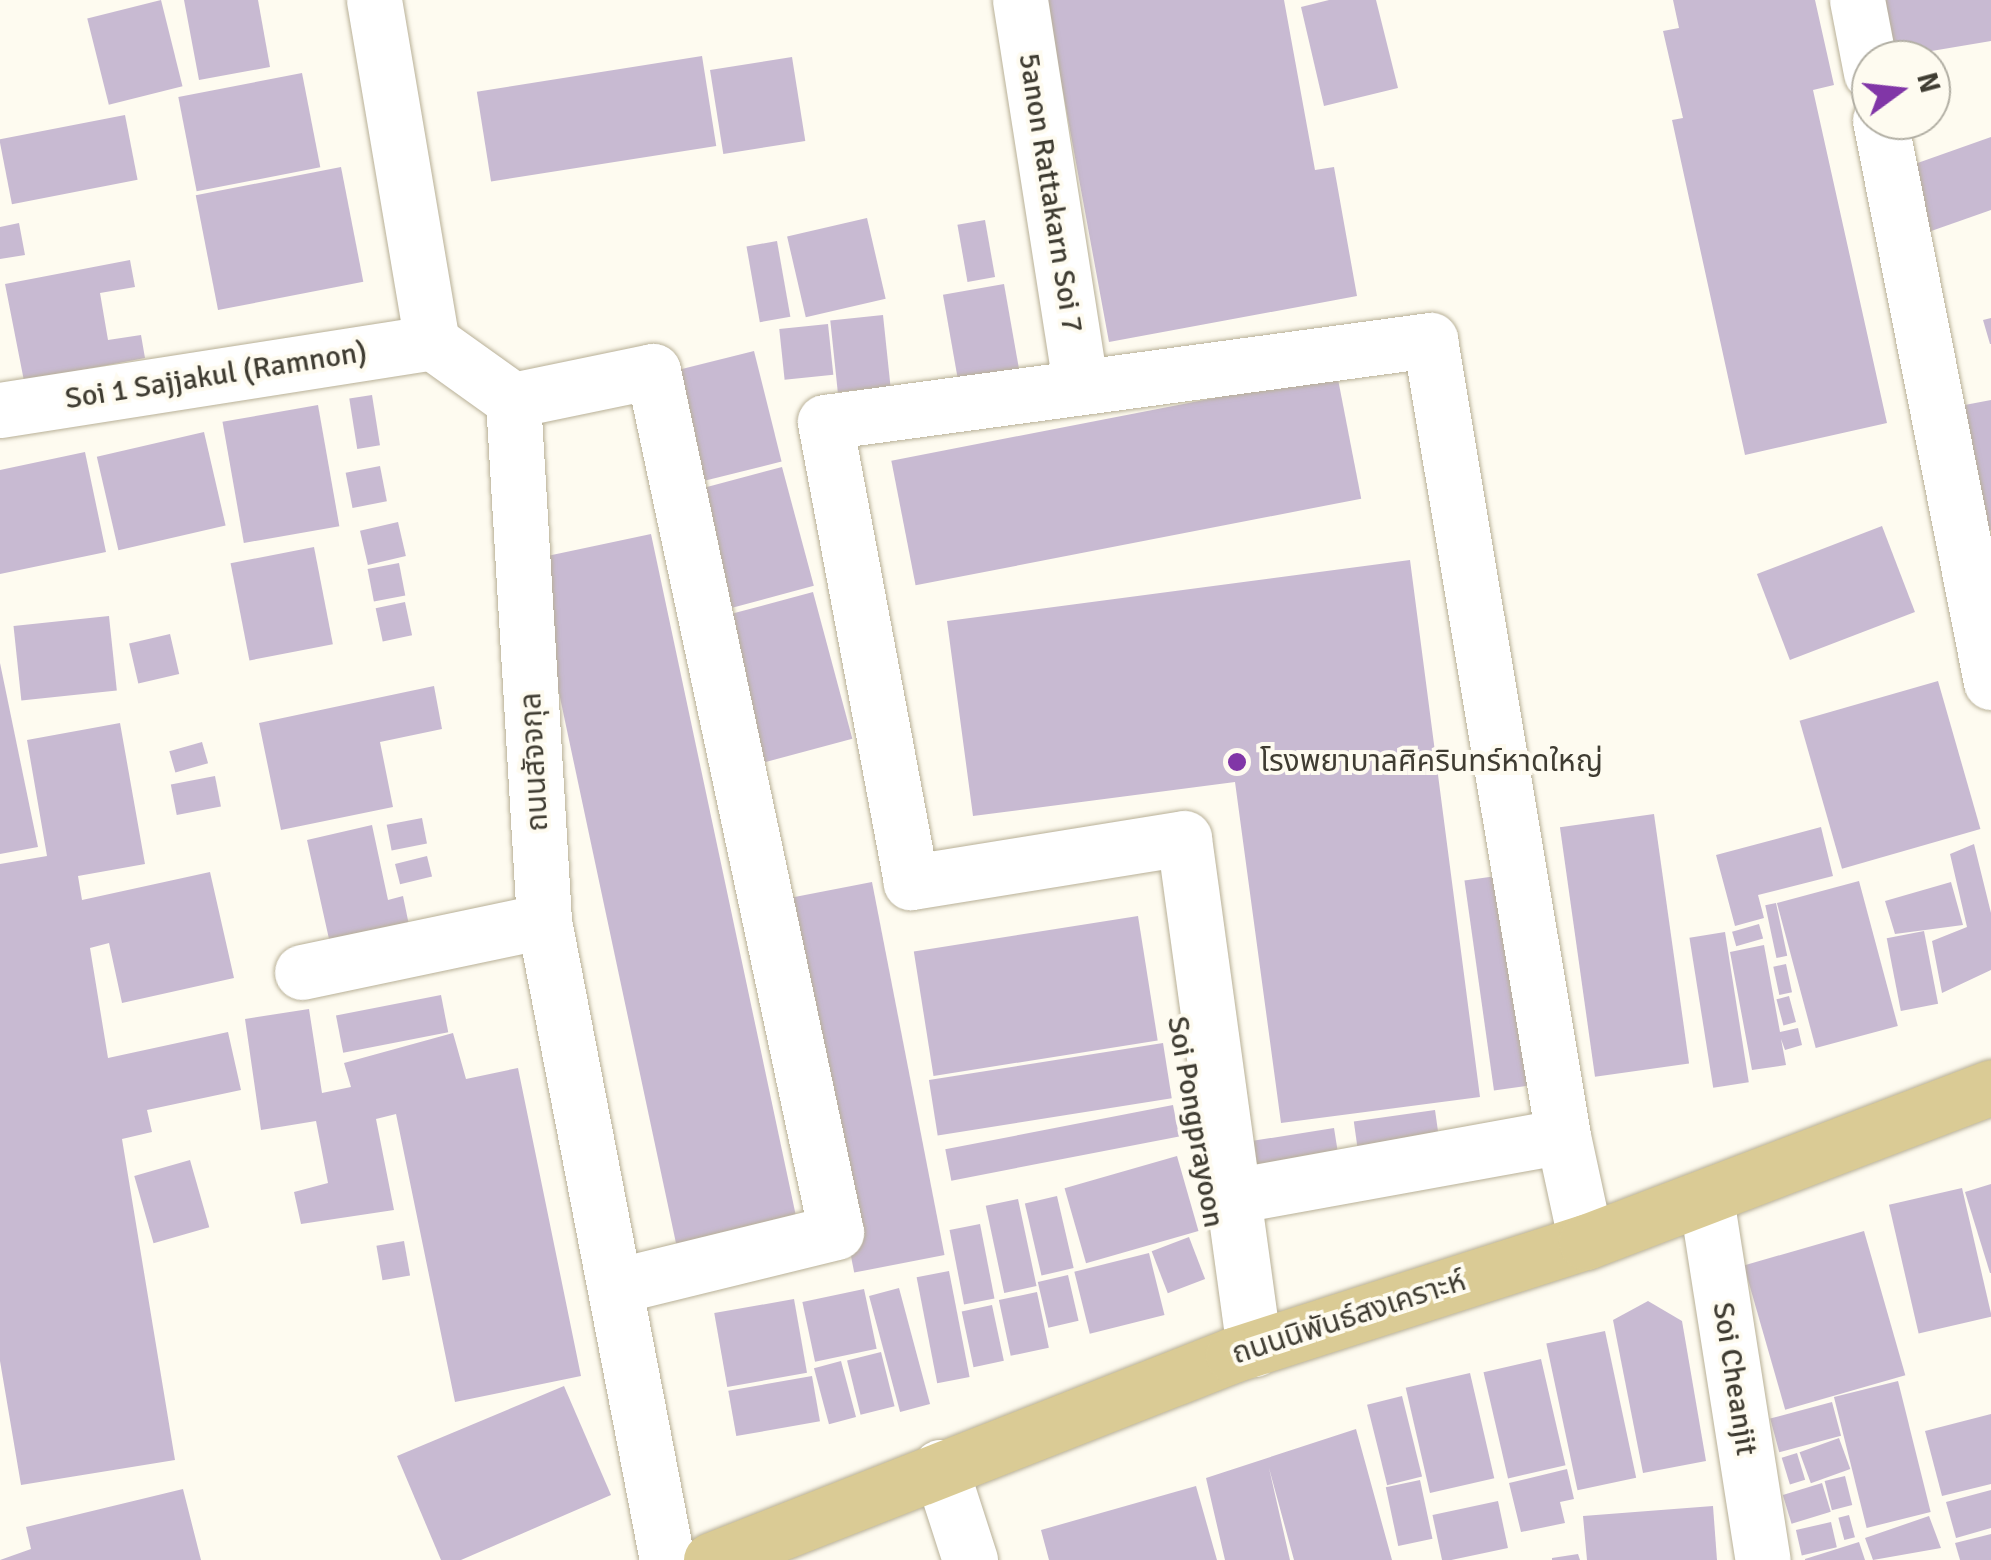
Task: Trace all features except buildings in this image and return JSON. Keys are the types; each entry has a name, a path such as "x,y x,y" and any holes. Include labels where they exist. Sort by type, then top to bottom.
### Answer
{"main road":[{"name":"ถนนนิพันธ์สงเคราะห์","path":"711,1560 940,1467 1244,1352 1586,1242 1991,1087"}],"street":[{"path":"374,0 432,342 513,400 653,371 836,1232 620,1284"},
{"name":"5anon Rattakarn Soi 7","path":"1020,0 1079,376"},
{"path":"1856,0 1864,40"},
{"path":"1884,140 1991,682"},
{"path":"1244,1352 1233,1196 1184,838 912,882 825,422 1079,376 1430,340 1563,1136 1586,1242"},
{"name":"Soi 1 Sajjakul (Ramnon)","path":"0,410 432,342"},
{"name":"ถนนสัจจกุล","path":"513,400 544,921 620,1284 667,1560"},
{"name":"Soi Pongprayoon","path":"1156,889 1244,1352"},
{"path":"302,972 544,921"},
{"path":"1233,1196 1563,1136"},
{"name":"Soi Cheanjit","path":"1706,1198 1763,1560"},
{"path":"940,1467 970,1560"}],"place":[{"name":"โรงพยาบาลศิครินทร์หาดใหญ่","path":"1237,762"}]}
